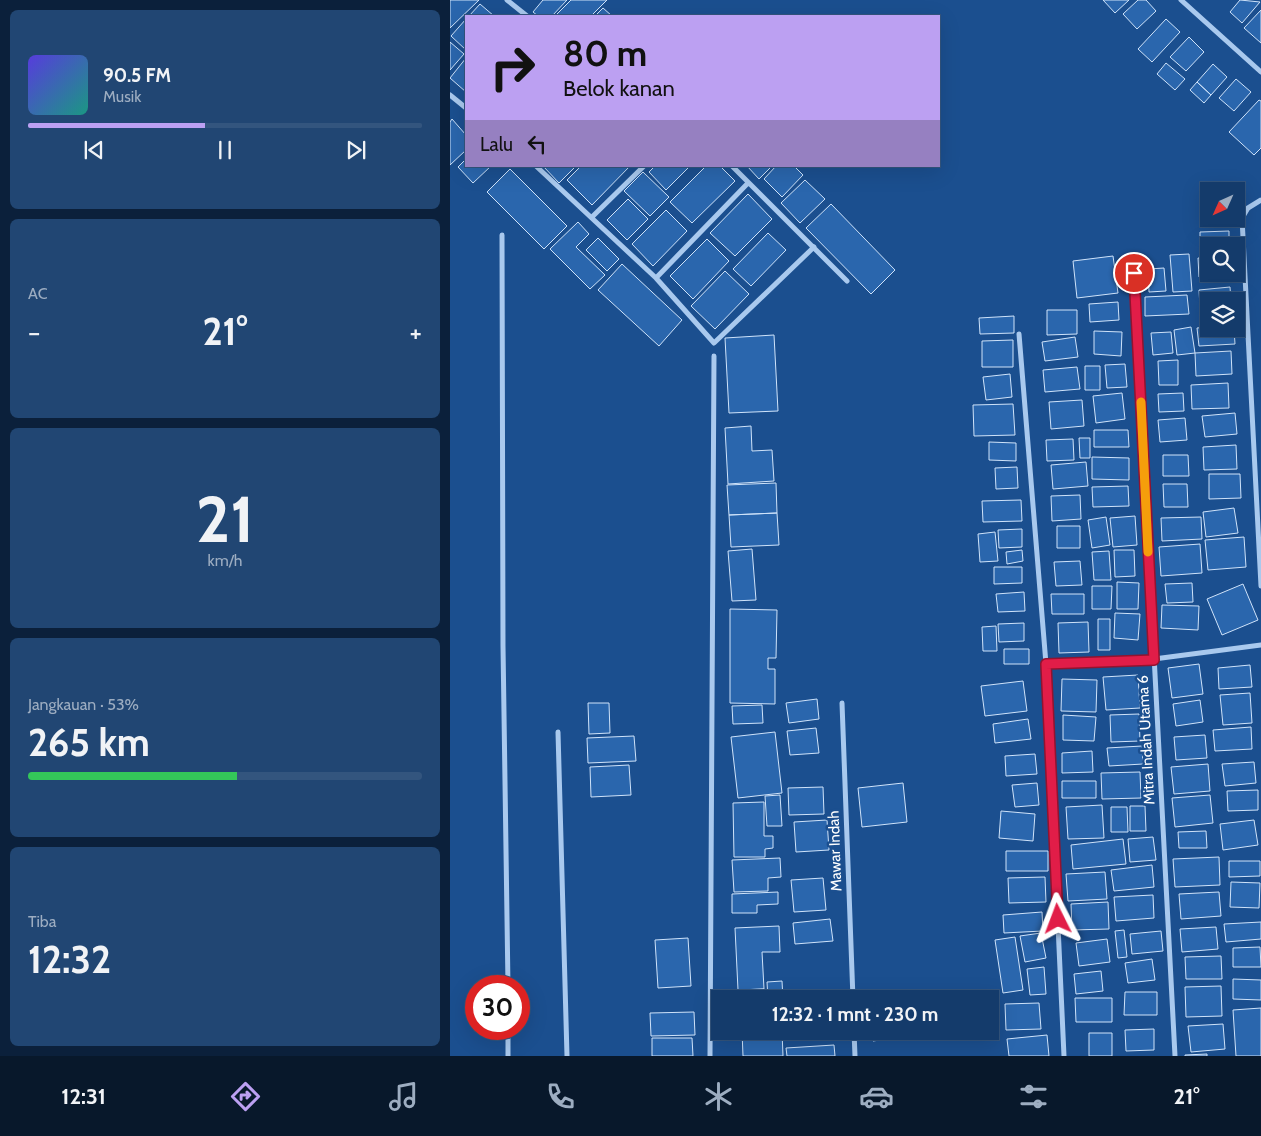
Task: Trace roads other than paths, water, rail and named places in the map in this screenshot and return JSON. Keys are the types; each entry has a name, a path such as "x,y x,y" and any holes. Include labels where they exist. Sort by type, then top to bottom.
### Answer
{"street":[{"path":"508,0 526,15"},
{"path":"1181,0 1261,72"},
{"path":"450,95 465,107"},
{"path":"537,167 656,278 714,343 814,247"},
{"path":"592,217 643,167"},
{"path":"733,167 847,281"},
{"path":"656,278 748,183"},
{"path":"1261,200 1248,208 1242,218 1261,586"},
{"path":"502,235 503,646 508,975"},
{"name":"Mitra Indah Utama 6","path":"1134,273 1175,1056"},
{"path":"1019,334 1046,664 1064,1056"},
{"path":"710,1056 714,356"},
{"path":"1046,664 1154,660 1261,645"},
{"name":"Mawar Indah","path":"842,703 853,990"},
{"path":"558,732 568,1056"},
{"path":"508,1040 508,1056"},
{"path":"854,1040 855,1056"}]}
